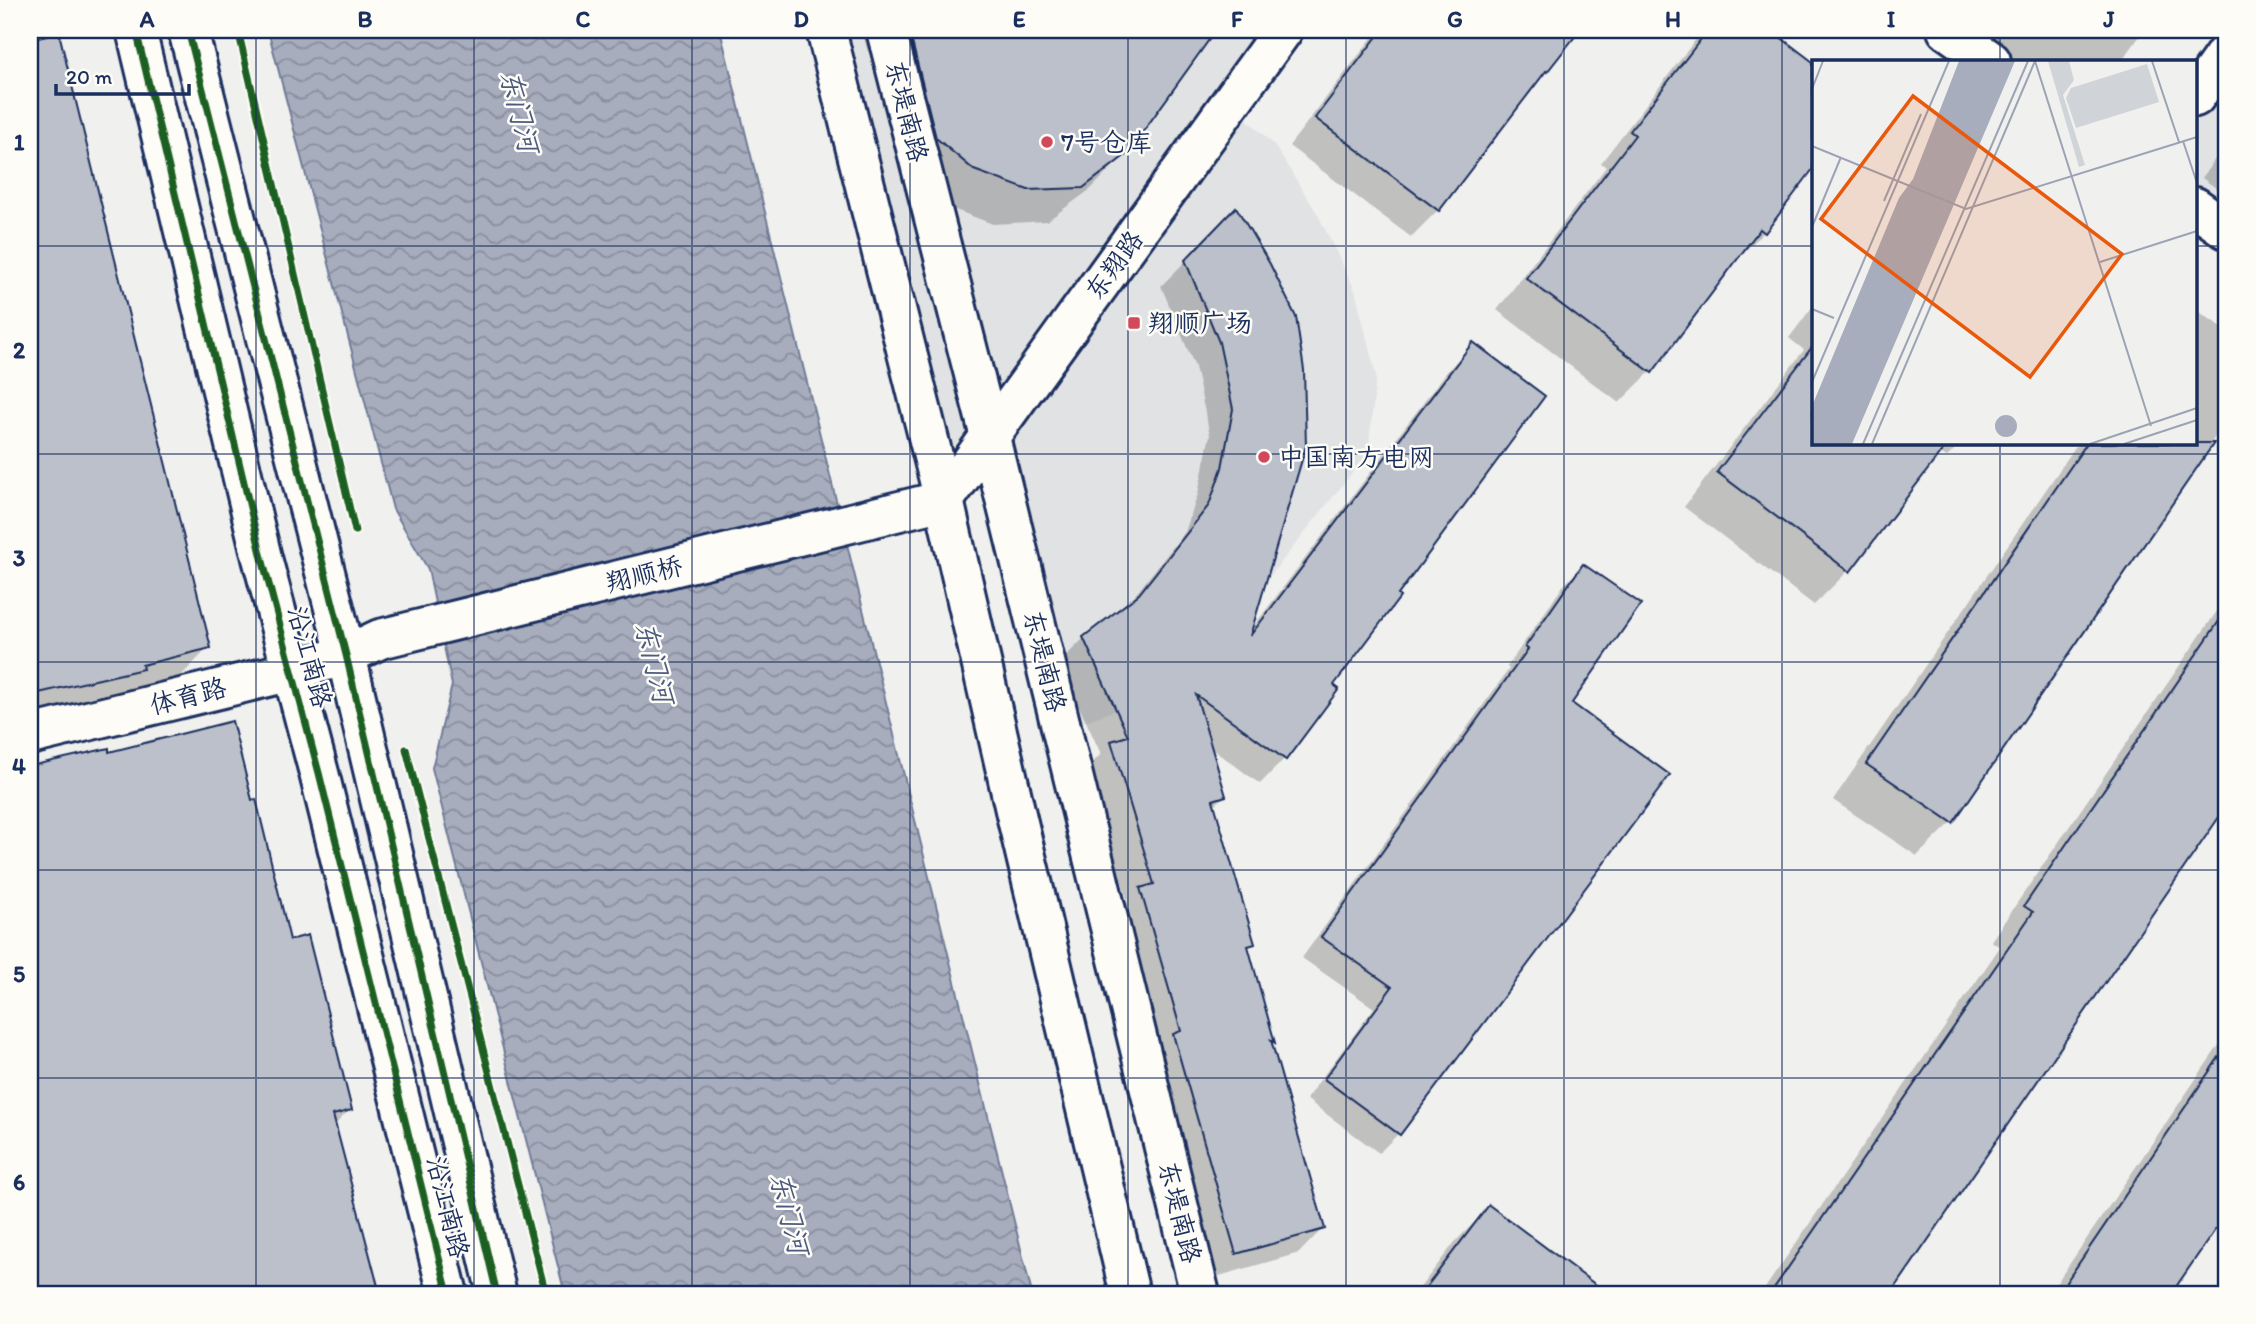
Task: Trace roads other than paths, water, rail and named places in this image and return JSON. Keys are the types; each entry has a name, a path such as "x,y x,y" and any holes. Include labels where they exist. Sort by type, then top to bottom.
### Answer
{"main road":[{"name":"沿江南路","path":"136,30 259,545 448,1294"},
{"name":"沿江南路","path":"188,30 345,655 497,1294"},
{"path":"826,30 944,500 1130,1294"},
{"name":"东堤南路","path":"886,30 990,437 1200,1294"},
{"name":"东翔路","path":"944,500 1283,30"},
{"path":"1947,30 1990,60"},
{"path":"2196,96 2226,52"},
{"path":"2196,208 2226,229"},
{"name":"翔顺桥","path":"345,655 380,639 944,500"},
{"name":"体育路","path":"30,735 292,671 345,655"}],"water":[{"name":"东门河","path":"268,30 720,30 1032,1294 565,1294 432,768 452,685 428,569 393,509"}],"place":[{"name":"7号仓库","path":"1047,142"},
{"name":"翔顺广场","path":"1134,323"},
{"name":"中国南方电网","path":"1264,457"}]}
